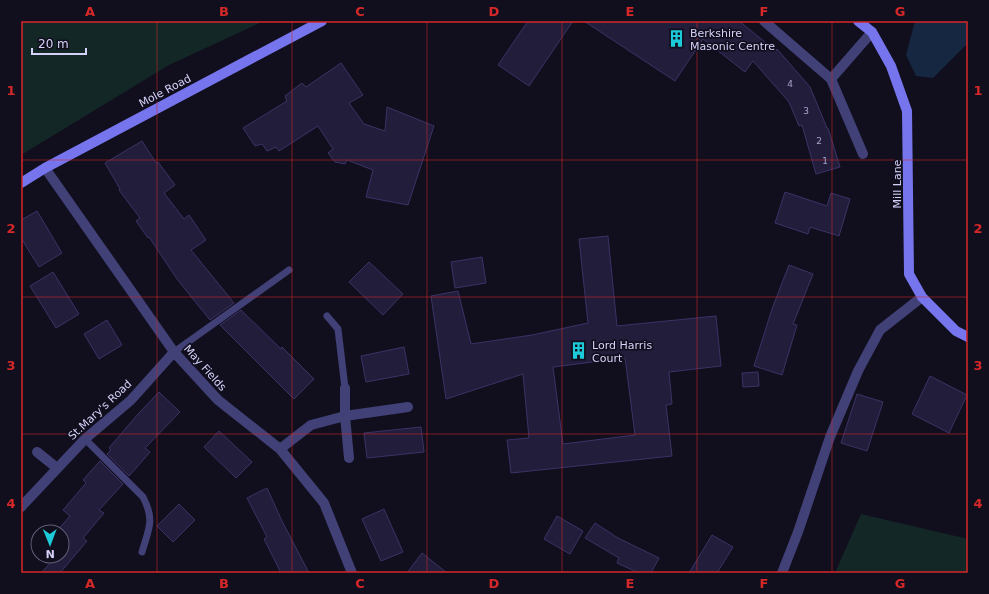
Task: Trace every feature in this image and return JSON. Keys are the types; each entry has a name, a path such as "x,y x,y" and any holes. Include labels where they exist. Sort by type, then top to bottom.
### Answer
{"street":[{"name":"Mole Road","path":"21,183 45,168 322,21"},
{"path":"764,21 831,79 863,154"},
{"name":"Mill Lane","path":"858,21 872,32 891,66 907,111 909,274 922,297 956,331 968,337"},
{"path":"831,79 872,32"},
{"name":"May Fields","path":"45,168 174,352 218,400 280,449 324,503 352,573"},
{"path":"782,573 798,532 830,437 858,371 880,330 922,297"},
{"name":"St.Mary's Road","path":"21,507 85,438 131,400 174,352"},
{"path":"345,388 345,416 349,458"},
{"path":"280,449 311,425 345,416 408,407"},
{"path":"37,452 57,468"}],"lane":[{"path":"174,352 290,270"},
{"path":"327,316 336,326 339,333 345,388"},
{"path":"85,438 143,497 149,508 150,524 142,552"}],"green space":[{"path":"21,21 264,21 169,65 21,155"},
{"path":"861,514 968,539 968,573 835,573"}],"water":[{"path":"915,21 968,21 968,43 933,78 916,76 906,55"}],"building":[{"path":"528,21 573,21 529,86 498,65"},
{"path":"584,21 739,21 776,51 777,49 810,87 828,128 840,167 816,174 802,125 799,126 789,102 753,61 745,72 703,39 675,81"},
{"path":"341,63 363,95 349,103 364,124 385,131 387,107 434,126 408,205 366,197 373,170 347,160 345,164 335,162 328,153 333,149 318,126 279,151 276,147 267,151 262,144 255,146 243,128 287,101 285,96 302,83 306,87"},
{"path":"142,141 156,163 158,162 175,185 164,193 184,219 189,215 206,240 191,250 234,303 210,320 177,279 149,237 148,238 136,221 140,218 119,190 120,189 105,163"},
{"path":"785,192 827,206 831,193 850,199 839,236 810,227 808,234 775,223"},
{"path":"37,211 62,253 39,267 21,238 21,220"},
{"name":"Lord Harris Court","path":"608,236 617,326 716,316 721,366 669,372 672,404 666,405 672,456 511,473 507,440 529,438 523,374 446,399 431,296 458,291 471,344 532,335 588,323 579,239","holes":["625,358 635,435 563,444 553,367"]},
{"path":"482,257 486,283 455,288 451,262"},
{"path":"369,262 403,294 383,315 349,282"},
{"path":"789,265 813,274 793,324 797,325 782,375 754,366 772,309"},
{"path":"53,272 79,314 56,328 30,286"},
{"path":"241,310 281,349 282,347 314,379 294,399 220,325"},
{"path":"107,320 122,345 99,359 84,334"},
{"path":"404,347 409,374 366,382 361,356"},
{"path":"758,372 759,386 743,387 742,373"},
{"path":"930,376 967,395 949,433 912,414"},
{"path":"159,392 180,412 145,448 150,452 129,476 107,454 111,450 109,448"},
{"path":"857,394 883,402 867,451 841,443"},
{"path":"421,427 424,452 367,458 364,433"},
{"path":"219,431 252,462 236,478 204,447"},
{"path":"100,461 123,484 99,510 104,513 83,538 87,541 70,561 70,524 63,524 70,516 63,510 86,483 83,480"},
{"path":"267,488 309,573 281,573 264,539 267,537 247,498"},
{"path":"179,504 195,520 173,542 157,526"},
{"path":"384,509 403,552 381,561 362,519"},
{"path":"557,516 583,531 570,554 544,539"},
{"path":"595,523 618,538 659,558 651,573 639,573 617,563 619,558 585,538"},
{"path":"712,535 733,547 717,573 689,573"},
{"path":"422,553 447,573 407,573"},
{"path":"49,564 68,564 60,573 41,573"}],"place":[{"name":"Berkshire Masonic Centre","path":"677,39"},
{"name":"Lord Harris Court","path":"579,351"}]}
